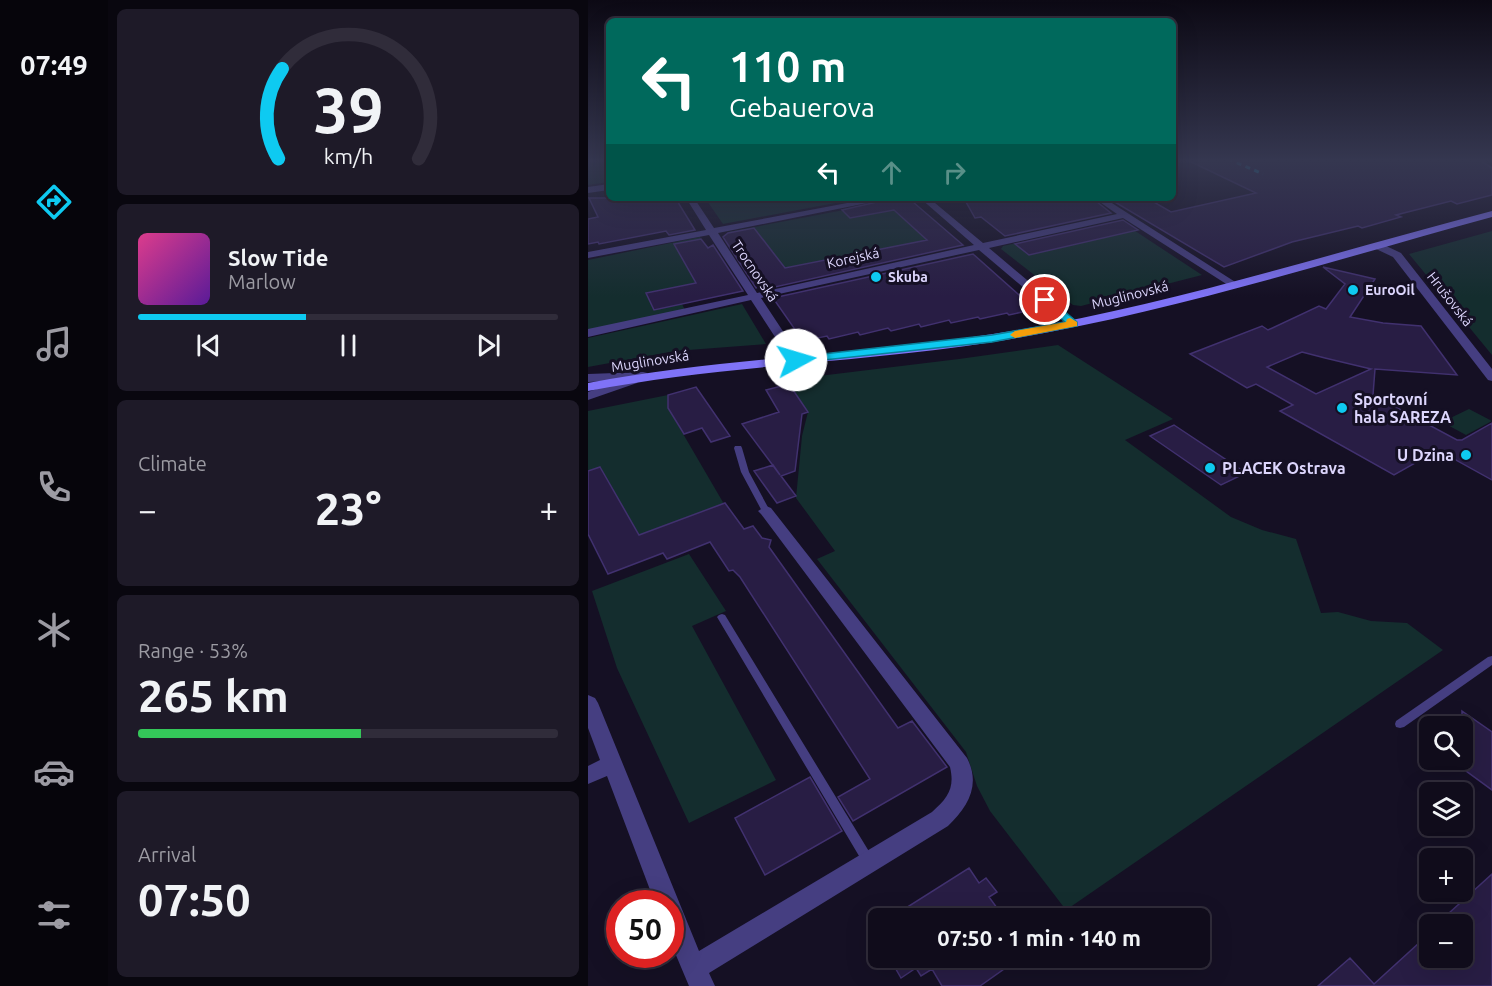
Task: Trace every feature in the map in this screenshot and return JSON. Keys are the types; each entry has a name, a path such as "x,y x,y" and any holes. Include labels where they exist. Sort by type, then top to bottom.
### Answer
{"main road":[{"name":"Muglinovská","path":"588,387 643,376 992,339 1073,324 1235,285 1492,214"}],"street":[{"name":"Trocnovská","path":"694,205 796,360"},
{"path":"588,255 850,205"},
{"path":"932,205 1073,324"},
{"path":"1109,205 1235,285"},
{"name":"Korejská","path":"588,333 1125,215"},
{"name":"Hrušovská","path":"1378,246 1397,255 1492,377"},
{"path":"588,378 643,376"},
{"path":"588,396 643,376"},
{"path":"684,944 698,977 869,862 940,819 958,803 965,781 960,764 765,511"},
{"path":"588,702 662,890"},
{"path":"588,775 611,765"}],"lane":[{"path":"738,448 745,472 765,511"},
{"path":"722,617 869,862"},
{"path":"1400,724 1492,660"}],"green space":[{"path":"710,205 825,205 723,224"},
{"path":"870,205 915,205 961,244 764,285 728,232"},
{"path":"1120,221 1202,275 1081,306 1073,305 1001,249 1003,246"},
{"path":"1492,231 1492,355 1409,254"},
{"path":"700,237 735,293 682,304 685,310 588,331 588,260"},
{"path":"742,304 766,344 675,351 588,367 588,338"},
{"path":"1058,345 1173,419 1125,440 1231,517 1262,530 1296,539 1321,613 1338,612 1371,621 1407,623 1443,650 1069,908 1064,908 990,811 977,786 966,752 817,559 835,551 796,498 802,436 808,412 786,380"},
{"path":"668,395 668,408 724,504 637,536 588,472 588,411"},
{"path":"1469,409 1492,421 1466,435 1442,422"},
{"path":"689,554 726,611 692,626 776,780 689,823 617,668 592,591"}],"building":[{"path":"592,205 680,205 695,230 669,235 666,231 599,244 598,242 588,244 588,219 598,217"},
{"path":"864,205 917,205 963,245 766,289 764,286 756,288 723,237 728,233 754,228 785,268 927,240 894,210 850,218 842,210"},
{"path":"968,205 1101,205 1111,213 1005,236 981,217 975,218"},
{"path":"1120,205 1159,205 1171,212 1202,205 1435,205 1396,215 1401,217 1362,228 1358,226 1292,242 1224,267"},
{"path":"1123,220 1138,230 1029,255 1015,244"},
{"path":"701,239 708,248 713,245 743,291 654,310 646,293 696,283 674,244"},
{"path":"973,254 1035,309 951,323 949,320 921,327 919,324 891,331 888,328 860,335 858,332 829,339 827,336 803,341 773,298"},
{"path":"1323,267 1375,279 1350,317 1383,323 1421,326 1457,375 1375,369 1373,395 1457,440 1462,440 1492,423 1492,480 1438,450 1394,475 1280,411 1293,405 1256,384 1247,388 1190,354 1262,326 1268,330 1319,306 1326,309 1345,284","holes":["1302,352 1371,369 1316,394 1267,367"]},
{"path":"789,384 808,412 802,414 795,471 781,476 796,496 777,503 754,471 773,465 742,424 779,412 766,390"},
{"path":"696,387 730,436 711,442 702,428 684,434 668,408 668,395"},
{"path":"1174,425 1246,473 1221,485 1150,436"},
{"path":"600,467 639,535 725,503 744,529 753,526 762,538 771,540 769,547 898,728 912,721 947,767 853,821 838,797 870,779 740,577 733,570 729,571 710,542 667,559 663,553 608,574 588,534 588,471"},
{"path":"1473,719 1492,732 1492,790 1465,770 1473,770"},
{"path":"810,777 842,831 765,875 735,818"},
{"path":"969,868 979,883 986,878 997,892 989,897 997,908 906,908"},
{"path":"1492,874 1492,986 1318,986 1350,958 1374,984 1419,943 1419,968 1473,968 1473,914 1448,914 1461,902 1473,902 1473,891"},
{"path":"895,968 916,968 901,978"},
{"path":"916,968 1004,969 980,986 942,986 932,969 921,976"}],"slow traffic":[{"path":"1015,335 1073,324 1070,321"}],"place":[{"name":"Skuba","path":"876,277"},
{"name":"EuroOil","path":"1353,290"},
{"name":"Sportovní hala SAREZA","path":"1342,408"},
{"name":"U Dzina","path":"1466,455"},
{"name":"PLACEK Ostrava","path":"1210,468"}],"route":[{"path":"796,360 992,339 1073,324 1045,300"}]}
